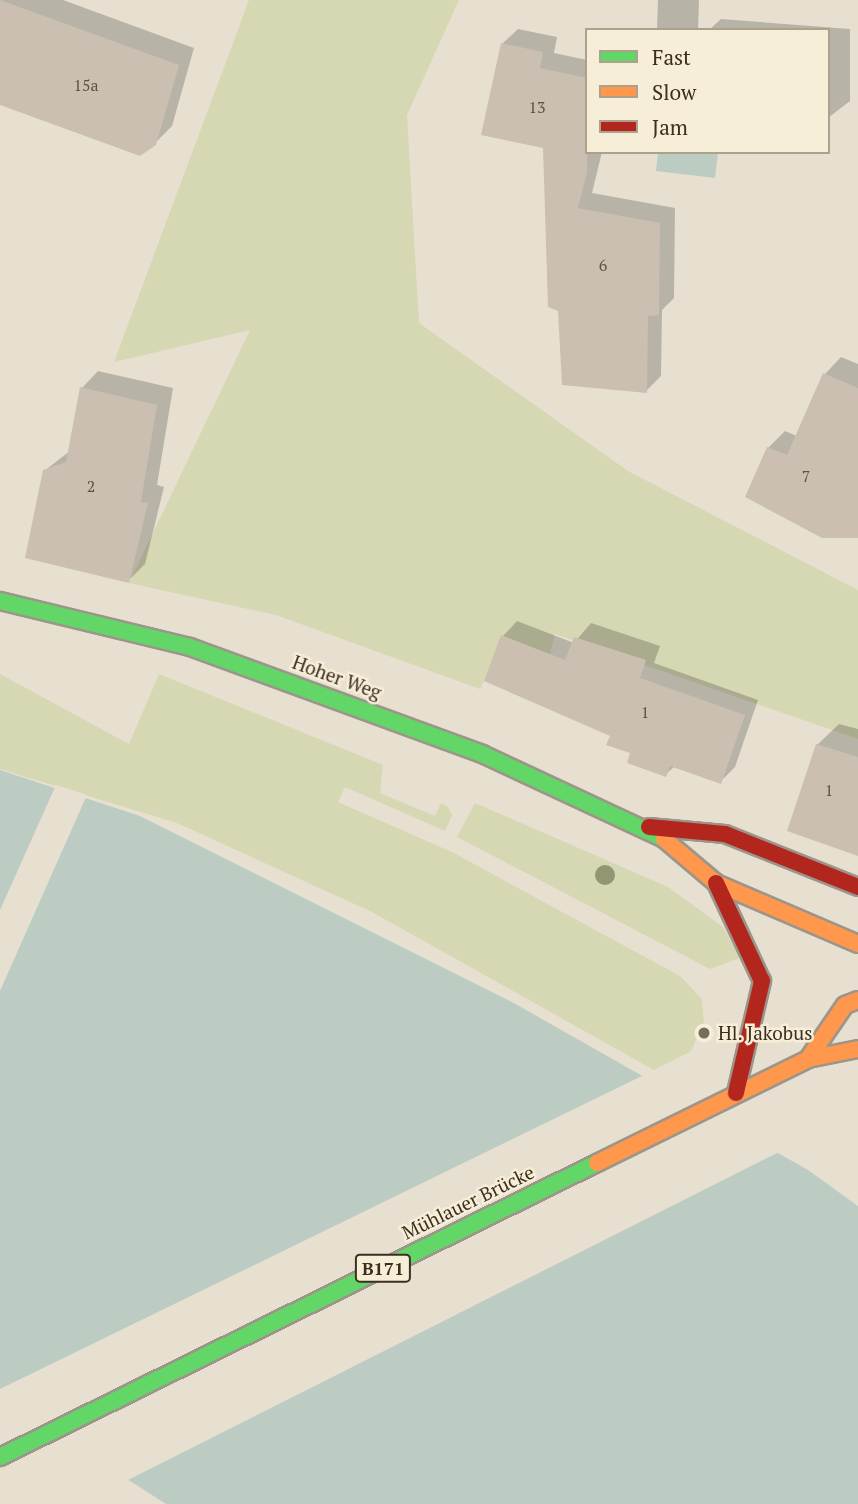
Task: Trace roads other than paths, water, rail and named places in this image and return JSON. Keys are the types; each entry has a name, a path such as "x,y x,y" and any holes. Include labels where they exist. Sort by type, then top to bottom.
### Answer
{"street":[{"name":"Hoher Weg","path":"0,601 190,646 414,727 649,827 716,883 858,944"},
{"name":"Hoher Weg","path":"649,827 725,834 858,887"},
{"path":"716,883 762,981 736,1093"},
{"path":"808,1059 845,1005 858,1000"},
{"name":"B171","path":"736,1093 808,1059 858,1049"},
{"name":"Mühlauer Brücke","path":"0,1457 736,1093"}],"place":[{"name":"Hl. Jakobus","path":"704,1033"}]}
